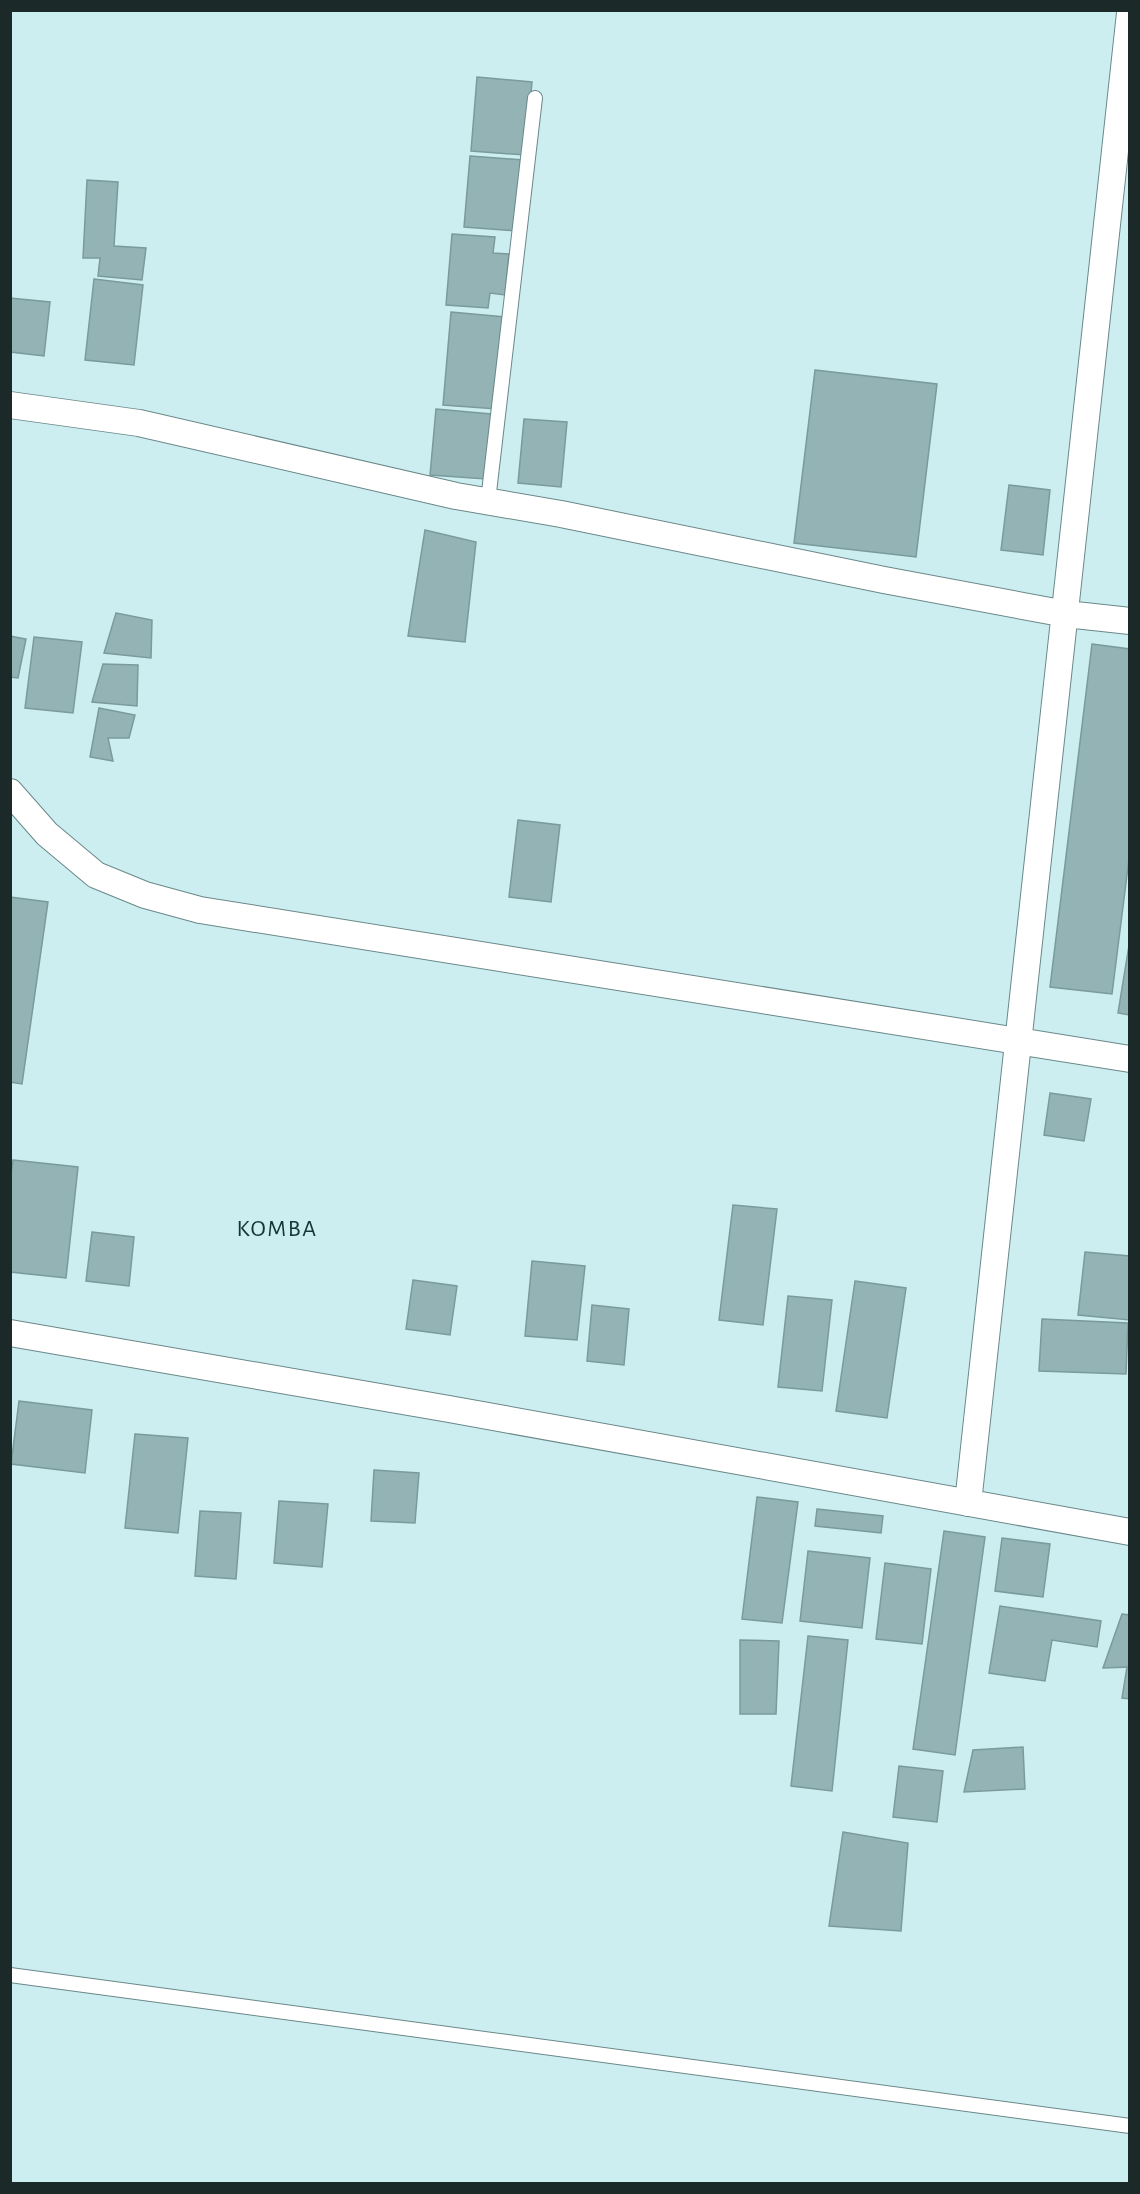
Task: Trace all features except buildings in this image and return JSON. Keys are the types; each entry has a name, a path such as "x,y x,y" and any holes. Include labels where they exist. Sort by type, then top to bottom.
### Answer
{"street":[{"path":"968,1503 1016,1040 1066,615 1121,181 1130,13"},
{"path":"10,405 139,423 456,496 561,514 1066,615 1130,621"},
{"path":"10,792 46,834 96,875 145,895 200,910 1130,1059"},
{"path":"10,1333 450,1409 1130,1532"}],"lane":[{"path":"488,501 535,98"},
{"path":"10,1975 1130,2126"}],"district":[{"name":"KOMBA","path":"277,1228"}]}
